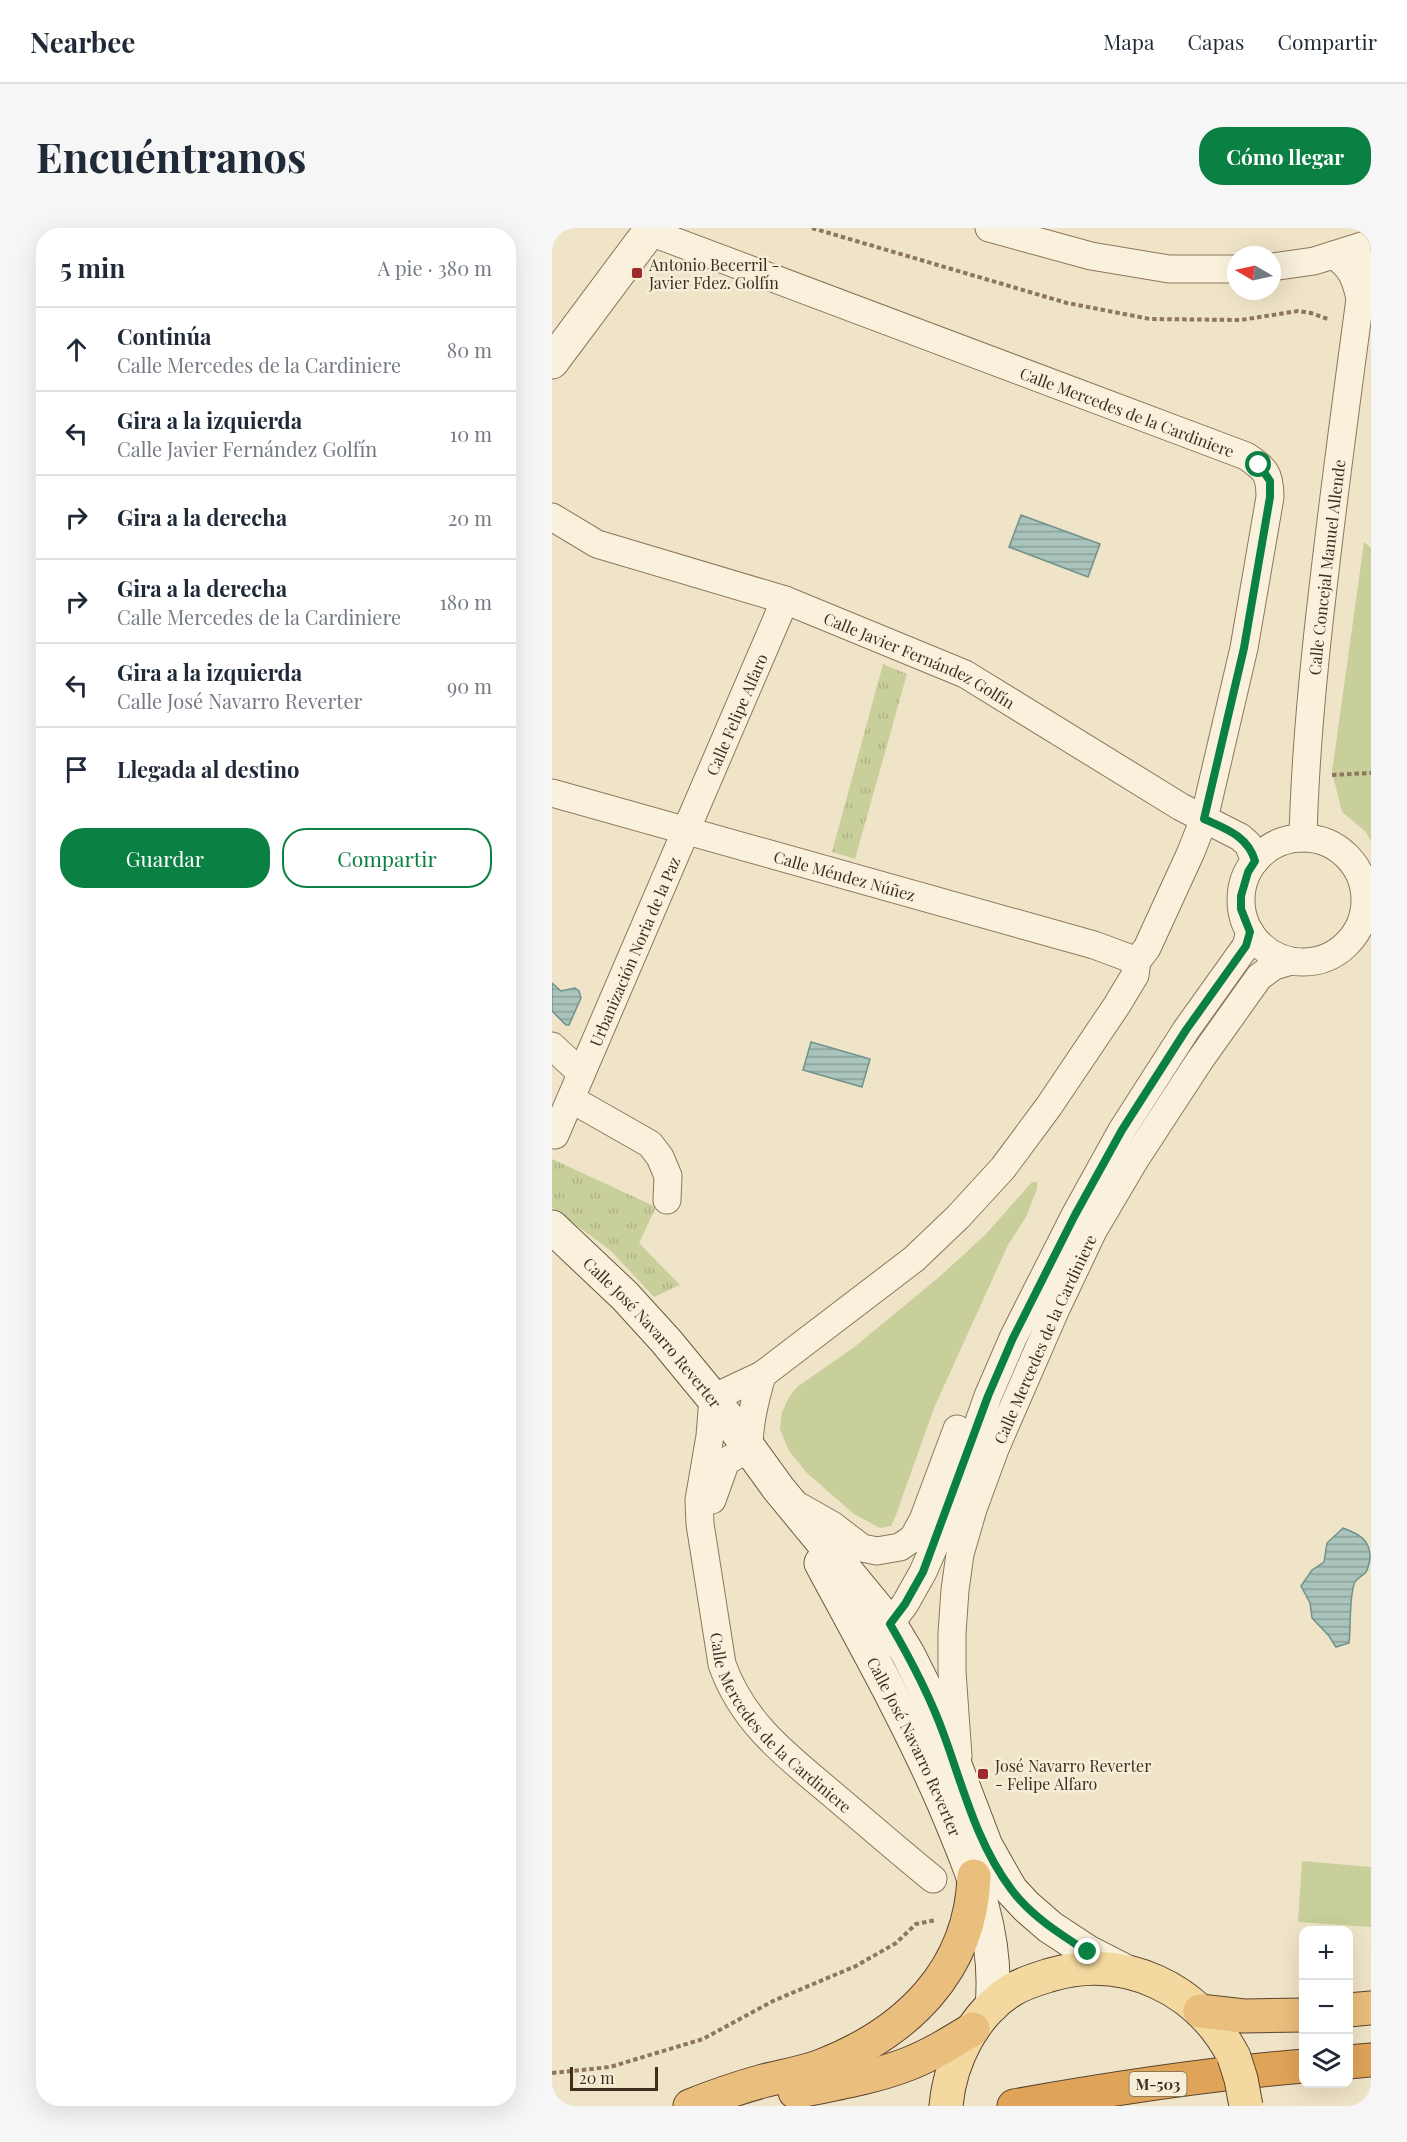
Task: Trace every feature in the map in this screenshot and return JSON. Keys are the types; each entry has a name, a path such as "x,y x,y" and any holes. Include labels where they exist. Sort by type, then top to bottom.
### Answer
{"highway":[{"path":"690,2106 751,2084 820,2067 876,2039 914,2009 936,1987 954,1958 973,1899 974,1876"},
{"path":"1353,2010 1371,2008"},
{"path":"1200,2011 1244,2016 1299,2015"},
{"path":"735,2106 858,2079 908,2064 937,2051 983,2017"},
{"path":"1353,2062 1371,2060"},
{"name":"M-503","path":"1014,2106 1080,2094 1299,2067"}],"main road":[{"path":"552,362 651,230"},
{"name":"Calle José Navarro Reverter","path":"552,1227 625,1296 666,1341 789,1501 890,1624 908,1654 928,1694 950,1788 985,1909 993,1959 994,1986 983,2017"},
{"name":"Calle José Navarro Reverter","path":"789,1501 903,1717 950,1788 999,1871 1019,1898 1050,1927 1088,1952 1125,1971"},
{"path":"946,2103 952,2073 983,2017 1022,1984 1061,1972 1085,1968 1125,1971 1146,1977 1191,2001 1227,2043 1241,2079 1246,2106"}],"street":[{"path":"989,228 1091,256 1169,269 1227,269"},
{"name":"Calle Mercedes de la Cardiniere","path":"651,230 1246,456 1259,465 1270,481 1270,497 1244,648 1204,819 1147,948 1137,960 1134,975 1117,1005 1049,1106 1003,1168 958,1217 914,1259 762,1375 712,1398 711,1436 699,1500 700,1524 722,1664 742,1706 753,1722 779,1748 933,1879"},
{"path":"1281,266 1314,261 1371,243"},
{"name":"Calle Concejal Manuel Allende","path":"1333,255 1351,269 1357,283 1359,310"},
{"name":"Calle Concejal Manuel Allende","path":"1303,838 1309,712 1332,513 1359,310 1371,269"},
{"name":"Calle Javier Fernández Golfín","path":"552,517 597,544 785,600 965,674 1204,819 1227,830 1248,844 1255,861"},
{"name":"Calle Felipe Alfaro","path":"687,831 785,600"},
{"name":"Calle Méndez Núñez","path":"552,793 1094,945 1137,960"},
{"name":"Urbanización Noria de la Paz","path":"555,1136 687,831"},
{"path":"1303,838 1321,841 1334,847 1355,867 1364,896 1365,927 1331,955 1305,962 1290,961 1267,951 1250,932 1243,915 1241,896 1248,872 1263,852 1285,841 1303,838"},
{"name":"Calle Mercedes de la Cardiniere","path":"890,1624 905,1604 923,1572 988,1396 1013,1338 1050,1263 1122,1130 1191,1022 1246,946 1250,932"},
{"name":"Calle Mercedes de la Cardiniere","path":"950,1788 952,1633 955,1590 960,1554 973,1509 995,1449 1064,1291 1094,1231 1136,1158 1206,1050 1259,977 1274,966 1290,961"},
{"name":"Urbanización Noria de la Paz","path":"552,1046 581,1073"},
{"path":"571,1099 650,1144 660,1157 668,1176 667,1200"},
{"name":"Calle Mercedes de la Cardiniere","path":"789,1501 825,1520 862,1548 877,1551 900,1548 913,1538 923,1520 958,1424 998,1329 1015,1300 1032,1279 1050,1263"},
{"path":"700,1524 710,1508 726,1461 749,1449 752,1413 762,1375"}],"path":[{"path":"812,228 1067,303 1150,319 1241,320 1298,311 1324,318 1359,310"},
{"path":"1329,775 1371,773"},
{"path":"552,2073 610,2067 703,2039 773,2001 856,1966 896,1943 916,1924 942,1918"}],"green space":[{"path":"1364,542 1371,548 1371,842 1366,832 1342,812 1332,772"},
{"path":"883,664 907,674 855,859 832,852"},
{"path":"552,1159 656,1207 639,1243 680,1285 654,1297 611,1251 552,1207"},
{"path":"1032,1182 1037,1182 1037,1189 1026,1217 1008,1245 934,1408 896,1515 891,1526 880,1528 854,1514 807,1473 789,1451 780,1429 782,1412 797,1387 853,1348 938,1278 985,1235"},
{"path":"1302,1861 1371,1867 1371,1927 1298,1922"}],"water":[{"path":"1021,515 1100,544 1088,577 1009,547"},
{"path":"552,983 561,991 575,988 579,991 581,998 569,1025 566,1025 552,1011"},
{"path":"811,1042 870,1059 862,1087 803,1070"},
{"path":"1343,1528 1366,1542 1370,1559 1366,1572 1353,1587 1349,1643 1336,1647 1312,1618 1310,1603 1301,1586 1312,1570 1324,1562 1327,1543"}],"place":[{"name":"Antonio Becerril - Javier Fdez. Golfín","path":"637,273"},
{"name":"José Navarro Reverter - Felipe Alfaro","path":"983,1774"}],"route":[{"path":"1088,1952 1050,1927 1027,1907 1011,1890 999,1871 973,1818 928,1694 890,1624 905,1604 923,1572 937,1540 988,1396 1013,1338 1096,1174 1186,1030 1246,946 1250,932 1241,909 1241,896 1248,872 1255,861 1252,851 1240,837 1204,819 1244,648 1270,497 1270,481 1259,465"}]}
